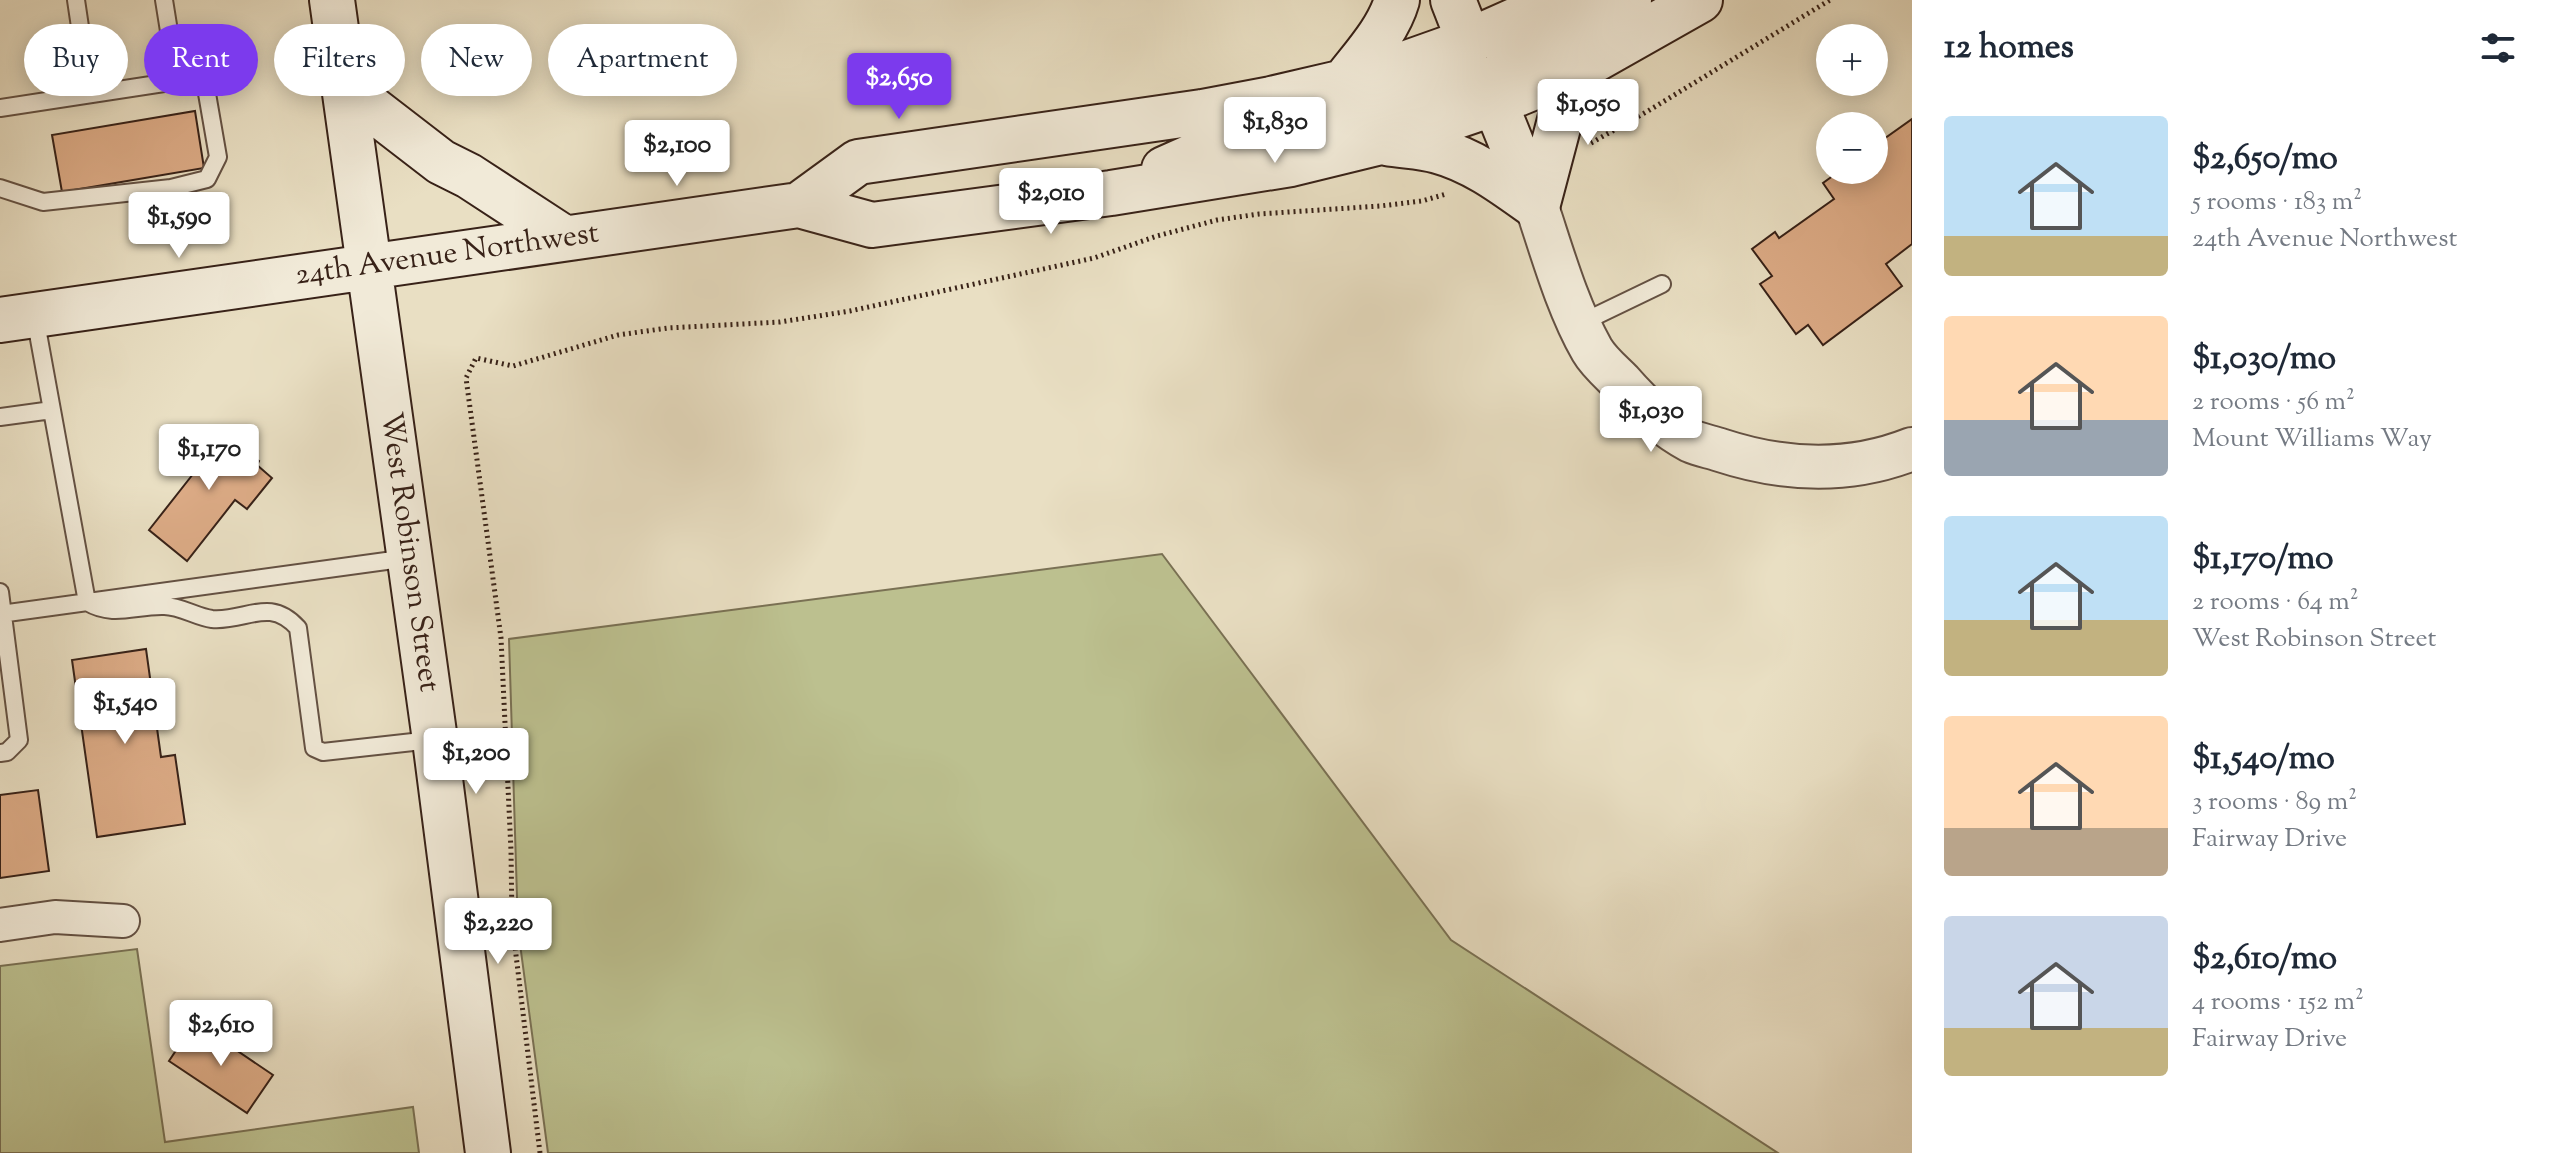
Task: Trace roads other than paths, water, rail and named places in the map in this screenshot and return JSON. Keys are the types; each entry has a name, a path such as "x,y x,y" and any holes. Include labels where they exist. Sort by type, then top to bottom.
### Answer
{"main road":[{"name":"West Robinson Street","path":"332,0 336,24"},
{"path":"1344,82 1383,30 1397,0"},
{"path":"1111,193 1227,141 1424,94 1457,75 1469,41 1453,0"},
{"name":"24th Avenue Northwest","path":"799,205 858,162 1202,112 1344,82 1469,41 1561,0"},
{"path":"1537,207 1495,103 1496,80 1512,62 1629,0"},
{"name":"24th Avenue Northwest","path":"17,318 799,205 872,225 1263,169 1381,142 1495,103 1578,69 1700,0"},
{"path":"1537,207 1560,120 1578,69"},
{"name":"West Robinson Street","path":"346,96 435,740 488,1153"},
{"path":"355,96 441,162 469,176 564,238"},
{"path":"1381,142 1436,150 1467,161 1537,207"}],"street":[{"path":"1537,207 1579,324 1594,353 1660,421 1692,441 1750,460 1788,466 1827,468 1859,464 1912,449"},
{"path":"0,925 55,917 123,921"}],"lane":[{"path":"76,0 80,24"},
{"path":"164,0 168,24"},
{"path":"0,108 77,96"},
{"path":"0,184 43,202 171,188 207,179 218,157 207,96"},
{"path":"1579,324 1662,284"},
{"path":"17,318 52,410 87,602 100,610 110,611 165,606 188,610 211,619 270,611 289,618 298,628 314,748 323,752 435,740"},
{"path":"0,417 52,410"},
{"path":"2,614 409,557"},
{"path":"0,592 19,740 7,752 0,753"}]}
